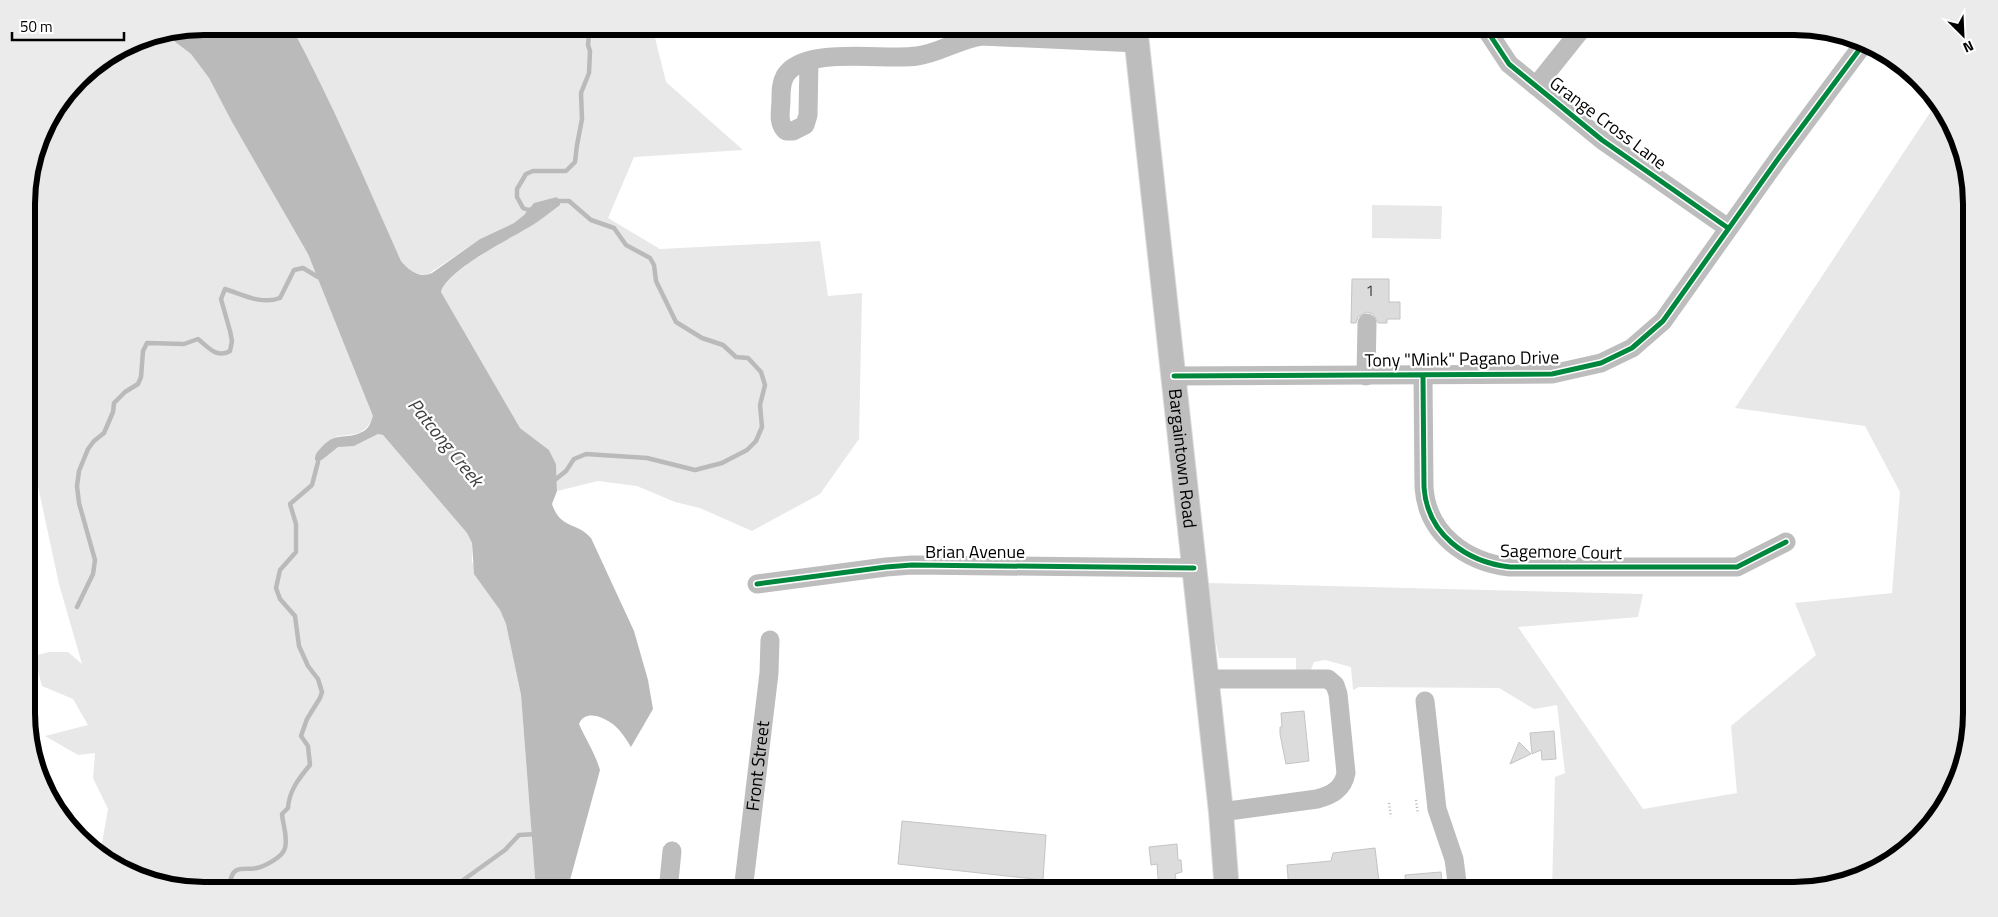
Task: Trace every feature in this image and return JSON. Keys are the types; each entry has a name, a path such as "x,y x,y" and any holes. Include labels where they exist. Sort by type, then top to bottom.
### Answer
{"main road":[{"name":"Bargaintown Road","path":"1136,35 1221,812 1226,882"}],"street":[{"path":"809,61 829,56 915,56 939,50 968,38 982,36 1136,35"},
{"name":"Grange Cross Lane","path":"1490,35 1509,64 1602,140 1728,228"},
{"path":"1536,86 1577,35"},
{"name":"Tony \"Mink\" Pagano Drive","path":"1174,376 1552,374 1601,364 1632,348 1663,320 1860,49"},
{"path":"1366,376 1367,323"},
{"name":"Sagemore Court","path":"1424,376 1424,486 1426,502 1432,518 1443,535 1458,550 1470,556 1492,564 1510,567 1737,567 1786,542"},
{"name":"Brian Avenue","path":"757,584 912,565 1194,568"},
{"name":"Front Street","path":"744,882 768,682 770,640"},
{"path":"1206,679 1328,679 1336,685 1338,694 1346,773 1343,784 1339,789 1317,799 1221,812"},
{"path":"1425,701 1437,809 1454,859 1457,882"},
{"path":"669,882 672,851"}],"path":[{"path":"1416,800 1418,814"},
{"path":"1389,803 1391,817"}],"shaded area":[{"path":"296,35 654,35 666,82 743,150 634,157 608,218 660,249 820,241 828,296 862,293 859,439 820,494 752,531 700,508 675,502 637,486 598,481 557,491 556,464 549,450 520,428 441,292 446,284 467,265 534,224 560,202 557,197 531,206 514,223 480,239 427,275 416,273 409,269 401,261 335,113"},
{"path":"170,38 191,54 209,78 232,122 308,254 374,416 363,431 337,436 323,459 338,446 354,446 378,434 383,435 467,533 472,543 472,562 506,624 521,695 535,882 193,882 171,879 150,873 120,859 105,849 102,843 108,809 93,778 95,753 78,755 45,736 88,725 73,699 42,686 35,660 35,656 49,652 68,652 82,664 59,584 35,472 35,193 38,171 44,150 58,120 77,93 101,70 129,52"},
{"path":"1933,108 1950,140 1962,182 1962,735 1950,777 1928,816 1905,840 1869,865 1827,879 1805,882 1552,882 1555,777 1565,773 1557,705 1534,709 1499,688 1359,687 1353,690 1351,667 1325,660 1314,662 1310,672 1296,671 1296,658 1219,658 1211,618 1208,583 1643,594 1638,617 1518,627 1643,809 1737,793 1731,726 1816,655 1795,603 1892,593 1900,492 1865,426 1735,408"},
{"path":"1372,205 1442,206 1441,239 1372,238"}],"water":[{"name":"Patcong Creek","path":"204,35 296,35 335,113 401,261 415,273 428,275 432,273 480,239 514,223 534,203 557,197 560,202 560,205 535,224 495,246 455,274 446,283 441,292 520,428 549,450 556,464 557,491 552,504 564,522 580,529 591,538 634,631 648,680 653,709 631,747 619,730 605,719 590,716 582,719 579,724 600,770 569,882 535,882 521,695 506,624 500,610 474,574 472,543 467,533 383,435 378,434 354,446 338,447 318,462 315,460 317,453 326,443 336,438 356,435 364,431 373,416 308,254 232,122 209,78 191,54 170,38"}],"building":[{"path":"1352,279 1389,279 1389,302 1400,302 1400,319 1387,319 1387,323 1378,323 1373,314 1367,312 1358,317 1356,323 1351,323"},
{"path":"1304,711 1309,761 1286,764 1280,734 1280,727 1282,727 1281,713"},
{"path":"1554,731 1556,759 1542,760 1541,750 1532,754 1530,733"},
{"path":"1519,742 1531,754 1510,764"},
{"path":"902,821 1046,835 1043,880 898,864"},
{"path":"1177,844 1178,860 1181,860 1182,872 1175,874 1176,882 1158,882 1157,864 1151,865 1149,847"},
{"path":"1375,848 1379,882 1288,882 1287,865 1331,861 1333,853"},
{"path":"1441,872 1442,882 1405,882 1405,875"}],"waterway":[{"path":"533,209 523,208 517,197 517,189 526,174 533,171 566,171 575,162 582,119 581,93 589,73 589,35"},
{"path":"555,201 569,201 591,220 614,228 626,245 650,258 654,265 656,281 676,322 702,338 723,345 736,357 748,358 761,372 765,385 760,405 762,427 756,441 747,450 722,463 695,470 647,458 586,454 574,459 566,471 556,479"},
{"path":"77,607 93,574 95,560 79,503 77,486 79,471 88,449 104,433 113,412 114,403 125,392 138,384 141,377 143,351 147,343 184,344 198,339 213,351 221,354 225,353 230,351 232,341 221,299 225,289 259,300 273,300 280,298 294,270 303,268 318,277"},
{"path":"230,882 236,870 260,867 273,861 284,851 286,839 282,814 288,808 290,796 295,785 310,765 308,746 301,736 307,719 322,692 318,679 308,666 299,646 295,616 280,599 276,588 280,570 296,552 296,524 290,504 312,485 318,462"},
{"path":"461,882 505,850 519,835 537,834"}],"cycle path":[{"path":"1490,35 1509,64 1602,140 1728,228"},
{"path":"1174,376 1552,374 1601,363 1632,348 1663,321 1778,159 1860,49"},
{"path":"1423,376 1424,487 1427,504 1441,532 1464,552 1478,559 1510,567 1737,567 1786,542"},
{"path":"757,584 912,565 1194,568"}]}
